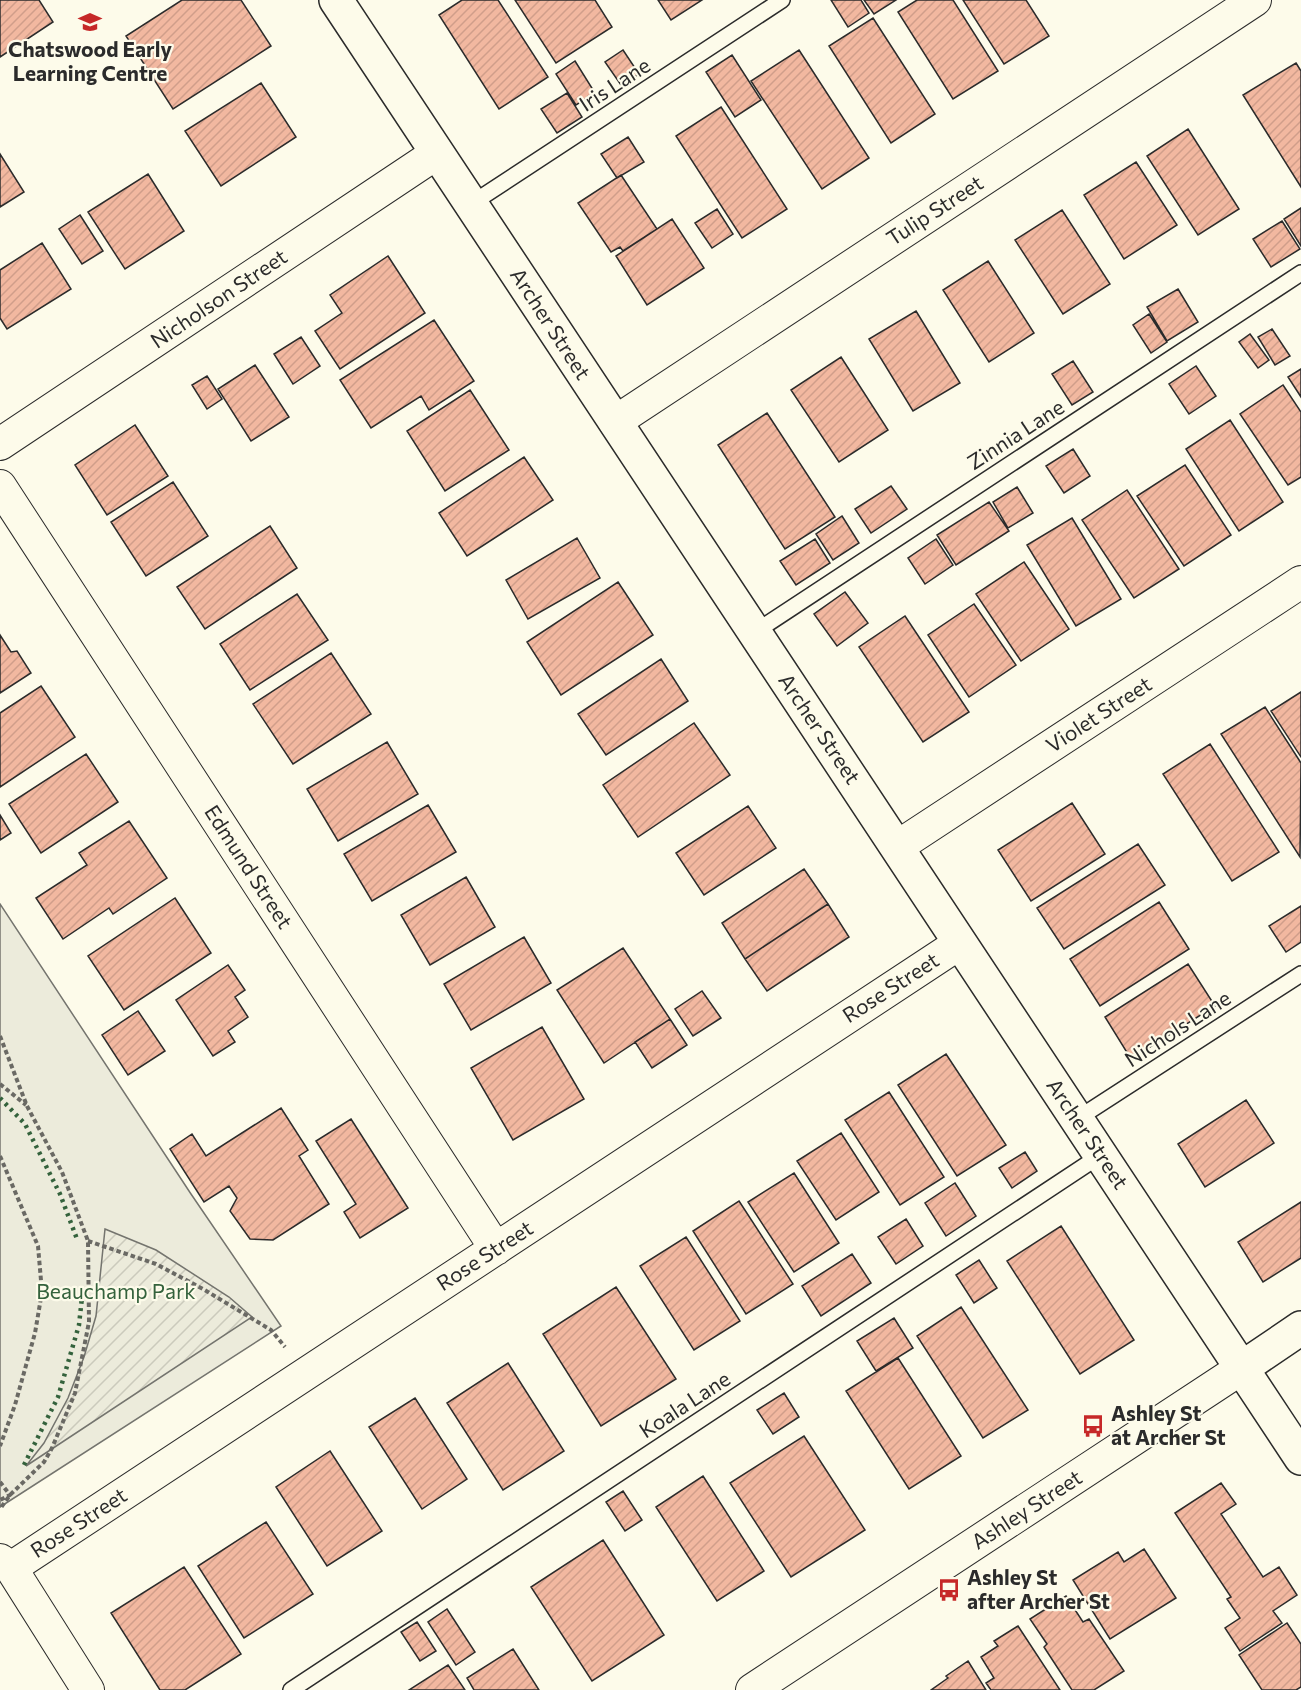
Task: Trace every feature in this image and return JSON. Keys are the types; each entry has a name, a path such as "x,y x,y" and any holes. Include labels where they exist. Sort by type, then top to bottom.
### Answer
{"main road":[{"name":"Archer Street","path":"336,0 1301,1458"},
{"name":"Ashley Street","path":"1242,1368 1301,1328"}],"street":[{"name":"Tulip Street","path":"615,422 1255,0"},
{"name":"Nicholson Street","path":"0,444 437,153"},
{"name":"Edmund Street","path":"0,486 496,1248"},
{"name":"Violet Street","path":"897,847 1301,582"},
{"name":"Rose Street","path":"5,1564 304,1375 960,943"},
{"name":"Ashley Street","path":"752,1690 1242,1368"},
{"path":"5,1564 88,1690"}],"lane":[{"name":"Iris Lane","path":"471,204 782,0"},
{"name":"Zinnia Lane","path":"755,632 1301,273"},
{"name":"Nichols Lane","path":"1077,1119 1301,974"},
{"name":"Koala Lane","path":"291,1690 1101,1155"}],"path":[{"path":"0,1036 27,1106 62,1172 88,1241 89,1322 75,1392 63,1424 44,1462 10,1495 0,1509"},
{"path":"0,1084 27,1106"},
{"path":"0,1156 38,1246 42,1292 35,1333 15,1405 0,1446"},
{"path":"88,1241 156,1264 271,1330 304,1375"},
{"path":"0,1482 10,1495"},
{"path":"0,1500 10,1495"}],"green space":[{"name":"Beauchamp Park","path":"0,904 281,1326 0,1507"},
{"path":"105,1229 156,1250 229,1297 252,1317 26,1466 44,1443 68,1398 84,1357 96,1316"}],"building":[{"path":"0,0 39,0 53,22 0,57"},
{"path":"182,0 241,0 271,46 173,109 126,36"},
{"path":"462,0 498,0 548,77 499,109 439,15"},
{"path":"515,0 595,0 612,27 556,63"},
{"path":"658,0 702,0 671,20"},
{"path":"831,0 861,0 869,13 848,27"},
{"path":"864,0 896,0 874,14"},
{"path":"917,0 953,0 998,71 953,99 898,12"},
{"path":"963,0 1026,0 1049,36 1004,64"},
{"path":"873,18 935,114 891,143 829,46"},
{"path":"623,50 639,74 621,85 605,62"},
{"path":"799,50 869,158 822,189 751,81"},
{"path":"732,55 761,100 735,117 706,72"},
{"path":"575,61 595,93 576,105 556,74"},
{"path":"1296,63 1301,71 1301,187 1243,95"},
{"path":"261,83 296,137 221,186 185,131"},
{"path":"567,93 582,117 557,133 541,109"},
{"path":"721,107 787,209 742,238 676,136"},
{"path":"1188,129 1239,209 1198,235 1147,156"},
{"path":"628,137 644,162 617,178 601,154"},
{"path":"0,154 24,192 0,207"},
{"path":"1136,162 1177,225 1124,259 1084,195"},
{"path":"148,174 184,231 125,269 88,212"},
{"path":"621,175 657,229 623,251 620,247 611,252 578,203"},
{"path":"1301,208 1301,246 1284,219"},
{"path":"717,209 733,234 712,248 695,223"},
{"path":"1062,210 1110,284 1063,314 1015,240"},
{"path":"80,215 103,251 82,264 59,229"},
{"path":"672,219 704,268 647,305 616,256"},
{"path":"1282,221 1300,249 1271,267 1253,239"},
{"path":"42,243 71,289 7,329 0,318 0,270"},
{"path":"388,256 425,313 340,369 315,331 342,313 330,295"},
{"path":"988,261 1034,333 989,362 943,290"},
{"path":"1178,289 1198,322 1167,341 1147,307"},
{"path":"916,311 960,383 913,411 869,339"},
{"path":"1149,314 1167,342 1151,353 1133,325"},
{"path":"434,320 474,381 429,410 421,396 371,428 340,380"},
{"path":"1272,329 1290,356 1275,365 1258,337"},
{"path":"1250,334 1269,360 1258,368 1239,342"},
{"path":"301,337 320,366 293,384 274,354"},
{"path":"841,357 888,430 839,462 791,390"},
{"path":"1073,361 1093,392 1072,405 1052,374"},
{"path":"255,365 289,417 251,441 218,389"},
{"path":"1196,366 1216,396 1189,414 1169,384"},
{"path":"1301,369 1301,397 1288,377"},
{"path":"207,376 222,399 207,409 192,385"},
{"path":"1283,385 1301,412 1301,477 1288,485 1240,414"},
{"path":"470,390 509,450 445,491 407,431"},
{"path":"767,413 835,517 785,549 718,445"},
{"path":"1230,420 1283,502 1239,531 1186,449"},
{"path":"135,425 168,476 107,515 75,465"},
{"path":"1073,449 1090,476 1064,493 1046,466"},
{"path":"524,457 553,500 467,556 439,513"},
{"path":"1185,465 1231,535 1184,566 1137,496"},
{"path":"173,482 208,536 146,576 111,522"},
{"path":"891,486 907,509 871,533 855,509"},
{"path":"1017,487 1033,513 1008,528 993,502"},
{"path":"1127,490 1179,569 1134,598 1082,520"},
{"path":"989,502 1009,531 956,565 937,535"},
{"path":"842,516 859,543 833,560 816,534"},
{"path":"1072,518 1121,599 1076,626 1027,545"},
{"path":"270,526 297,568 205,629 177,587"},
{"path":"577,538 600,578 528,619 506,580"},
{"path":"815,539 830,563 796,585 780,561"},
{"path":"936,539 953,565 925,584 908,558"},
{"path":"1024,562 1069,629 1021,661 976,594"},
{"path":"618,582 653,635 561,695 527,642"},
{"path":"845,592 868,623 837,646 814,614"},
{"path":"297,594 328,640 250,690 220,644"},
{"path":"974,604 1016,665 969,697 928,635"},
{"path":"905,616 969,712 923,742 859,647"},
{"path":"0,635 11,652 17,651 31,673 0,693"},
{"path":"331,653 371,714 293,764 253,704"},
{"path":"661,659 688,701 606,755 578,714"},
{"path":"41,686 75,737 0,787 0,713"},
{"path":"1301,692 1301,757 1271,711"},
{"path":"1265,707 1301,763 1300,857 1221,734"},
{"path":"694,723 730,775 638,837 603,785"},
{"path":"387,742 418,794 338,841 307,789"},
{"path":"1210,744 1279,852 1232,881 1163,774"},
{"path":"86,754 118,802 41,853 9,804"},
{"path":"1072,803 1105,854 1031,901 998,850"},
{"path":"428,805 456,852 372,901 344,854"},
{"path":"748,806 776,848 704,895 676,853"},
{"path":"0,815 11,833 0,840"},
{"path":"129,821 167,878 113,914 109,908 63,939 36,898 87,865 79,853"},
{"path":"1138,844 1165,885 1064,949 1037,908"},
{"path":"804,869 828,904 745,959 722,923"},
{"path":"466,877 495,927 430,965 401,915"},
{"path":"175,898 211,953 124,1010 88,956"},
{"path":"1159,902 1189,949 1100,1006 1070,959"},
{"path":"828,904 849,937 767,991 745,959"},
{"path":"1301,906 1301,942 1286,952 1269,926"},
{"path":"524,937 551,983 471,1030 444,984"},
{"path":"623,948 670,1019 604,1063 557,990"},
{"path":"1188,964 1215,1006 1131,1059 1105,1017"},
{"path":"228,965 245,990 235,997 248,1017 228,1031 235,1042 213,1056 176,1000"},
{"path":"702,991 721,1018 693,1036 675,1009"},
{"path":"138,1011 165,1051 128,1075 102,1035"},
{"path":"670,1019 687,1045 652,1068 635,1042"},
{"path":"542,1027 584,1099 513,1140 471,1068"},
{"path":"946,1054 1006,1145 957,1176 898,1085"},
{"path":"889,1092 944,1177 900,1205 845,1120"},
{"path":"1246,1100 1274,1143 1205,1187 1178,1144"},
{"path":"281,1108 308,1150 299,1156 329,1204 273,1240 250,1239 230,1211 237,1198 229,1186 204,1202 170,1149 192,1134 206,1156"},
{"path":"351,1119 408,1208 360,1238 344,1212 356,1204 316,1141"},
{"path":"841,1133 879,1192 836,1220 797,1161"},
{"path":"1025,1152 1037,1171 1012,1188 999,1168"},
{"path":"794,1173 839,1243 794,1272 748,1202"},
{"path":"955,1183 976,1216 946,1236 925,1203"},
{"path":"739,1201 793,1284 746,1314 693,1231"},
{"path":"1301,1202 1301,1258 1263,1282 1238,1242"},
{"path":"906,1219 923,1246 896,1264 878,1237"},
{"path":"1061,1226 1134,1340 1080,1374 1007,1261"},
{"path":"686,1237 740,1321 694,1350 640,1266"},
{"path":"852,1254 871,1283 821,1316 802,1286"},
{"path":"979,1260 997,1288 974,1303 956,1275"},
{"path":"616,1287 676,1379 601,1426 543,1334"},
{"path":"961,1307 1028,1410 983,1438 917,1336"},
{"path":"894,1318 913,1348 876,1371 857,1341"},
{"path":"898,1358 961,1456 909,1489 846,1391"},
{"path":"508,1363 564,1451 503,1490 447,1403"},
{"path":"784,1393 799,1417 773,1434 757,1410"},
{"path":"415,1398 467,1479 422,1509 369,1427"},
{"path":"804,1436 865,1530 791,1577 730,1483"},
{"path":"330,1451 382,1531 327,1566 276,1487"},
{"path":"703,1476 764,1571 717,1601 656,1507"},
{"path":"1221,1483 1236,1504 1221,1514 1263,1577 1279,1567 1297,1595 1273,1611 1282,1623 1240,1651 1225,1628 1240,1618 1227,1599 1231,1597 1175,1513"},
{"path":"623,1491 642,1520 625,1531 606,1502"},
{"path":"266,1522 313,1594 244,1638 198,1566"},
{"path":"603,1540 664,1635 592,1681 531,1587"},
{"path":"1144,1549 1176,1598 1110,1639 1073,1580 1118,1552 1124,1562"},
{"path":"184,1567 241,1654 185,1690 160,1690 111,1613"},
{"path":"1066,1596 1083,1622 1089,1619 1124,1671 1094,1690 1072,1690 1044,1647 1047,1644 1030,1619"},
{"path":"447,1609 475,1652 456,1665 428,1622"},
{"path":"417,1622 436,1651 420,1661 401,1632"},
{"path":"1287,1623 1301,1644 1301,1687 1296,1690 1262,1690 1239,1655"},
{"path":"1018,1626 1060,1690 991,1690 986,1683 994,1678 981,1657 998,1646 994,1641"},
{"path":"513,1649 539,1690 474,1690 467,1678"},
{"path":"968,1661 986,1690 931,1690 948,1678 946,1676"},
{"path":"448,1665 465,1690 409,1690"}],"hedge":[{"path":"0,1098 25,1124 60,1194 77,1239"},
{"path":"24,1465 58,1397 79,1325 83,1288"}],"place":[{"name":"Chatswood Early Learning Centre","path":"90,22"},
{"name":"Ashley St at Archer St","path":"1093,1426"},
{"name":"Ashley St after Archer St","path":"949,1590"}]}
